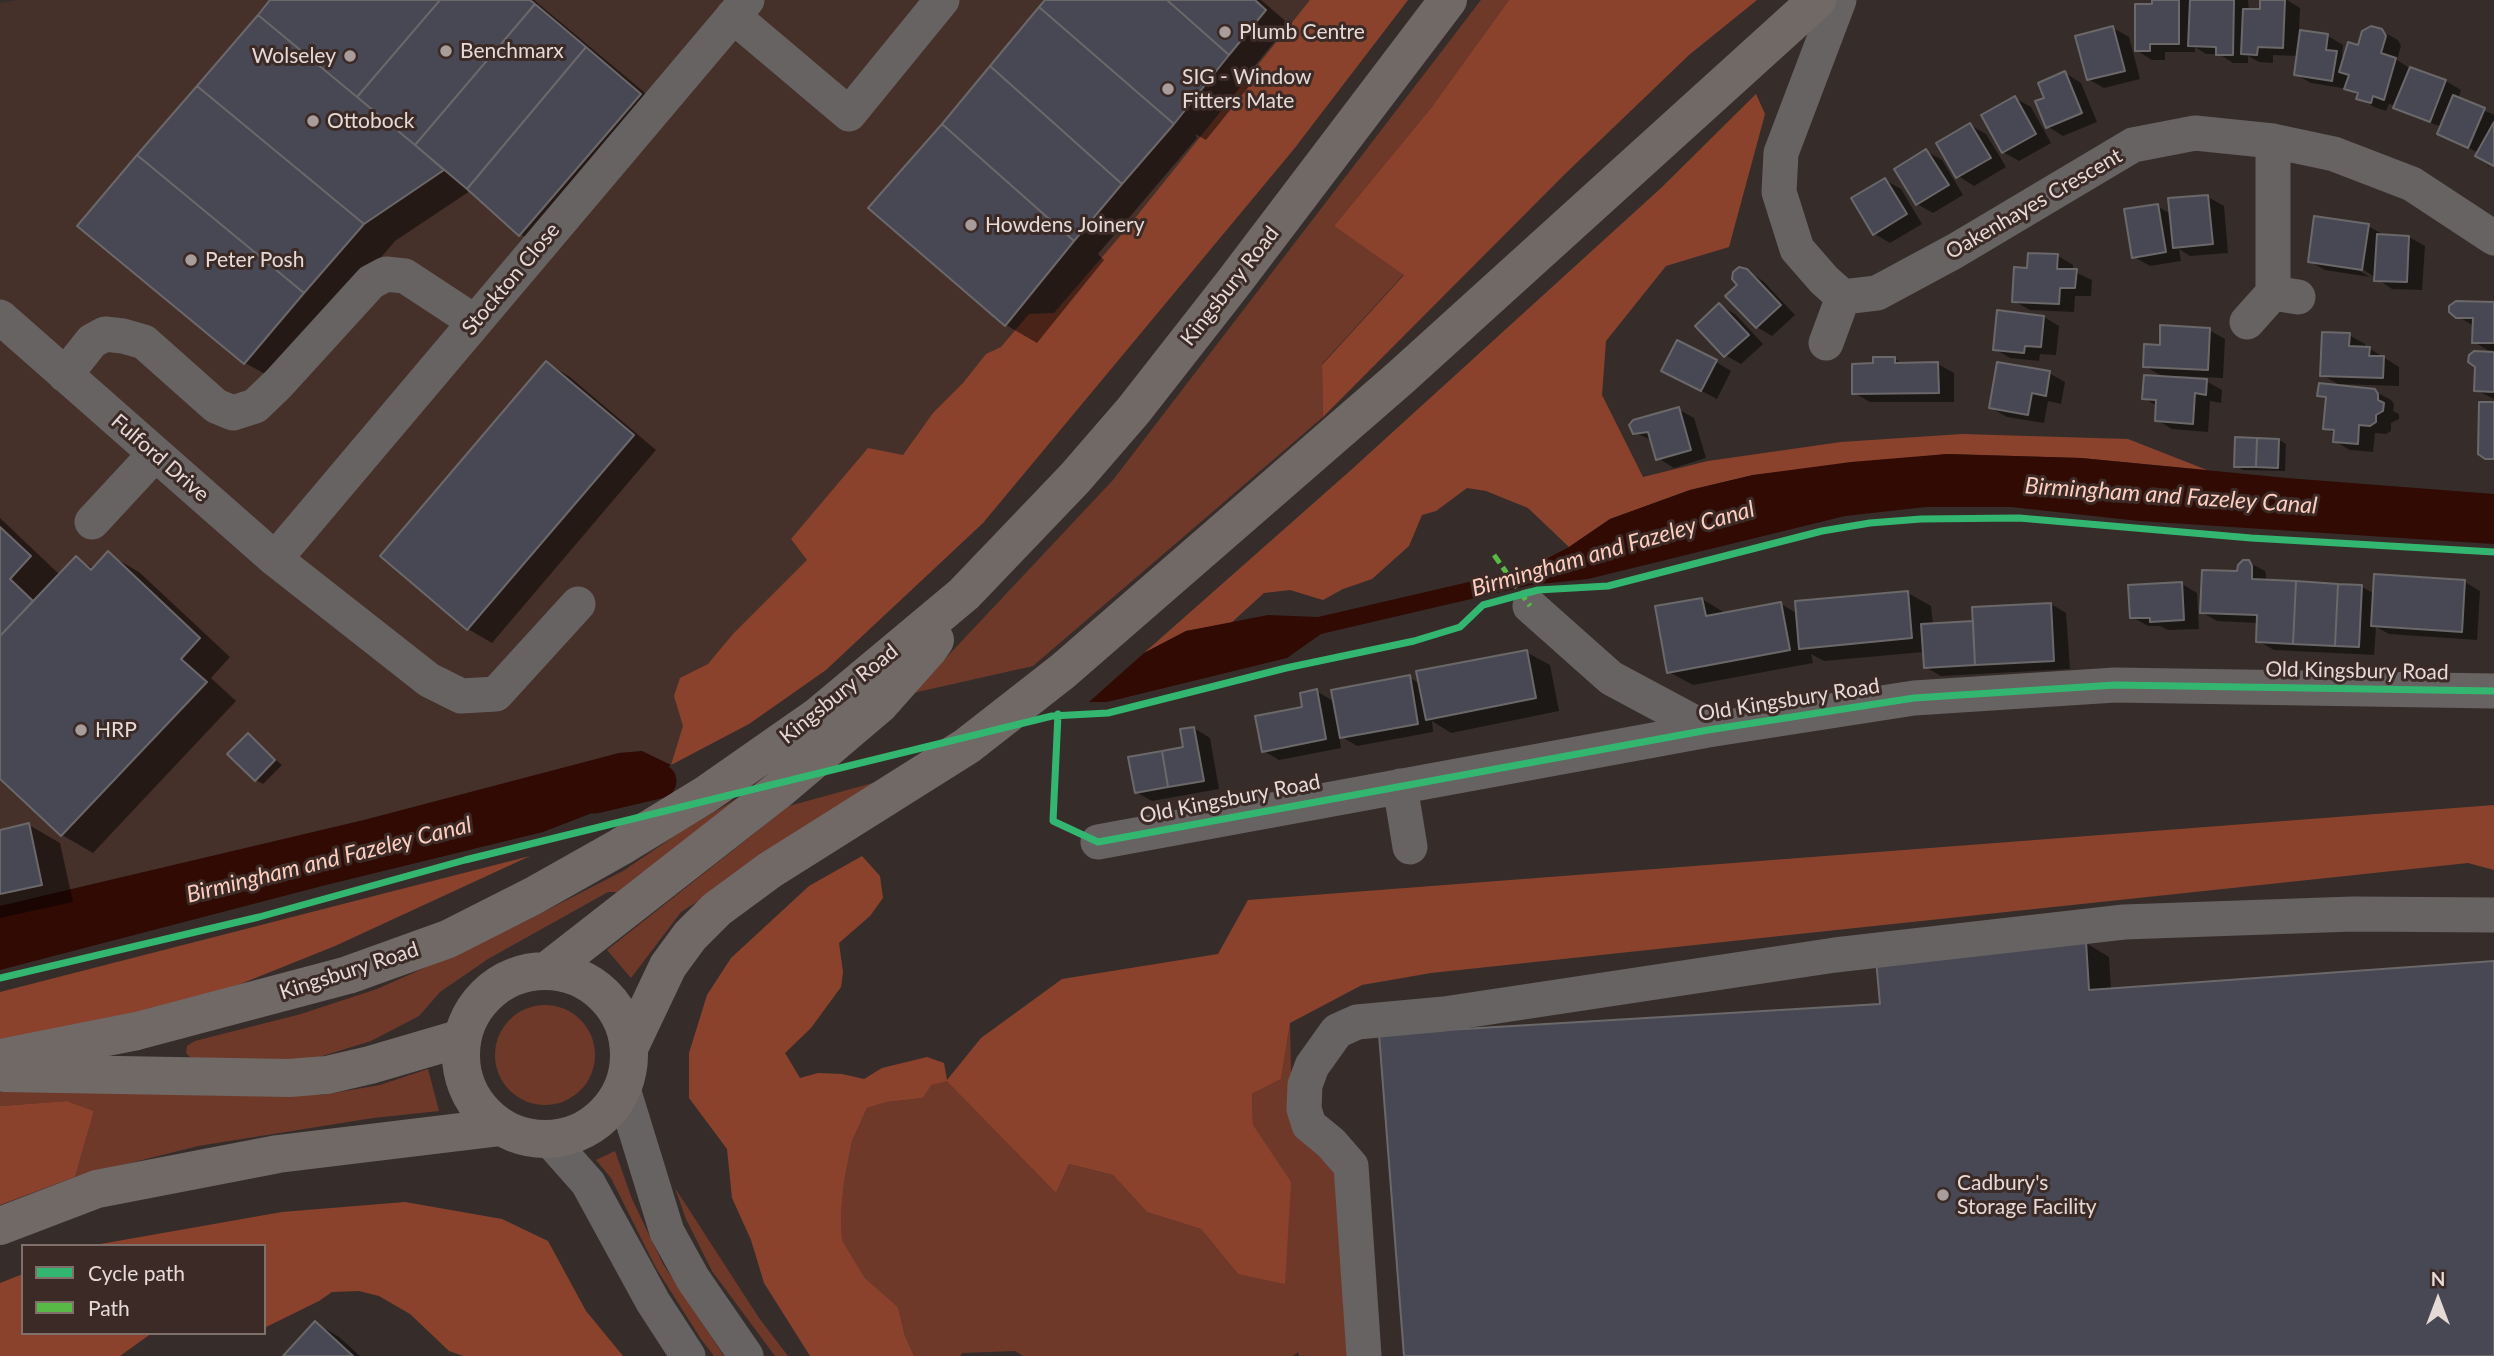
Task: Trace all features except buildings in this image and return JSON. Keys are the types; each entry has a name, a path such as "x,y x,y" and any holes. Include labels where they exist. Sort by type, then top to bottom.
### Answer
{"highway":[{"name":"Kingsbury Road","path":"0,1058 137,1031 190,1017 348,975 448,939 533,896 620,847 705,795 818,716 964,594 1075,478 1133,411 1448,0"},
{"path":"630,1046 668,966 690,936 717,909 770,870 967,746 1063,671 1400,379 1817,0"},
{"path":"548,970 780,789 880,704 928,650 964,594"},
{"path":"548,970 572,974 594,985 612,1002 624,1023 630,1046 629,1068 623,1089 614,1105 601,1119 585,1130 549,1139 524,1137 501,1127 481,1110 467,1089 460,1063 462,1038 470,1015 484,996 502,981 525,972 548,970"},
{"path":"0,1073 289,1078 327,1075 462,1038"},
{"path":"0,1226 97,1189 278,1154 501,1127"}],"street":[{"path":"740,8 849,114 942,0"},
{"path":"1825,343 1843,297 1797,249 1779,192 1781,153 1839,0"},
{"name":"Stockton Close","path":"275,559 740,8"},
{"name":"Oakenhayes Crescent","path":"1843,297 1877,293 1955,251 2133,145 2195,133 2273,141 2334,154 2412,184 2494,239"},
{"path":"2247,322 2286,295 2273,141"},
{"path":"65,374 92,341 105,334 123,336 144,342 216,406 233,413 255,406 371,282 386,274 405,276 475,322"},
{"name":"Fulford Drive","path":"5,333 65,374 275,559 429,680 461,696 496,694 578,604"},
{"path":"92,522 155,454"},
{"path":"1530,607 1611,678 1708,730"},
{"name":"Old Kingsbury Road","path":"1098,842 1708,730 1914,698 2115,685 2494,691"},
{"path":"1401,786 1410,847"},
{"path":"1364,1356 1351,1166 1331,1143 1309,1125 1304,1109 1305,1085 1312,1066 1337,1031 1357,1022 1444,1014 1835,955 2124,922 2353,914 2494,915"},
{"path":"623,1089 667,1232 693,1279 746,1356"},
{"path":"549,1139 588,1183 653,1302 688,1356"}],"shaded area":[{"path":"18,0 1330,0 898,546 671,765 642,751 619,753 364,820 0,906 0,3"},
{"path":"1310,0 1408,0 1294,149 983,523 826,670 749,724 671,765 683,726 674,696 680,678 708,664 733,634 807,560 791,539 868,448 903,455 933,413 963,383 986,354 1001,347 1029,314 1054,313 1128,227"},
{"path":"1481,0 1509,0 1431,108 1334,226 1404,274 1322,364 1323,417 1033,666 913,693 1113,480"},
{"path":"1509,0 1757,0 1689,55 1565,174 1323,417 1322,365 1404,275 1334,226 1431,108"},
{"path":"1756,94 1765,114 1729,247 1666,266 1606,341 1602,395 1643,477 1708,461 1841,442 1962,434 2128,439 2207,470 2081,458 1947,454 1753,475 1690,490 1610,519 1569,547 1528,508 1486,491 1467,488 1436,511 1422,515 1409,546 1372,579 1343,589 1323,600 1290,590 1264,593 1231,623 1186,631 1144,653 1351,470 1661,188"},
{"path":"891,778 681,912 631,978 607,950 789,806"},
{"path":"743,795 617,892 608,892 488,959 440,992 419,1016 371,1041 306,1061 193,1060 186,1053 187,1046 195,1041 301,1014 377,989 465,950 623,871 679,833"},
{"path":"2494,805 2494,870 2468,863 1431,973 1362,985 1290,1023 1281,1079 1252,1094 1253,1125 1291,1182 1285,1284 1238,1274 1201,1229 1147,1212 1113,1175 1069,1164 1056,1193 947,1081 931,1085 923,1098 887,1102 867,1108 852,1141 841,1214 842,1240 865,1278 898,1307 905,1336 914,1356 810,1356 764,1283 751,1240 732,1198 727,1149 689,1098 689,1053 707,995 731,958 809,886 862,856 880,876 883,898 870,916 839,943 843,972 841,987 811,1028 785,1053 800,1078 818,1073 842,1074 864,1079 882,1068 927,1057 944,1063 947,1080 981,1038 1062,979 1218,954 1248,900"},
{"path":"530,856 335,946 213,995 118,1018 0,1039 0,992"},
{"path":"545,1005 564,1009 580,1020 591,1036 595,1055 591,1074 580,1090 564,1101 545,1105 526,1101 510,1090 499,1074 495,1055 499,1036 510,1020 526,1009"},
{"path":"1290,1023 1292,1118 1332,1163 1335,1180 1347,1356 1299,1356 1298,1352 1293,1356 1023,1356 1015,1351 962,1353 960,1356 914,1356 905,1336 898,1307 865,1278 842,1240 844,1182 852,1141 867,1108 887,1102 923,1098 930,1085 947,1080 1056,1193 1069,1164 1113,1175 1147,1212 1201,1229 1238,1274 1253,1125 1252,1094 1281,1079"},
{"path":"428,1069 439,1111 373,1118 198,1146 75,1177 94,1111 67,1101 0,1106 0,1092 143,1089 322,1095 380,1085"},
{"path":"67,1101 94,1111 75,1177 0,1205 0,1106"},
{"path":"615,1151 632,1199 663,1264 724,1356 714,1356 701,1339 656,1268 611,1178 596,1160"},
{"path":"675,1188 759,1318 788,1356 775,1356 712,1271 686,1219"},
{"path":"405,1202 502,1219 548,1241 586,1311 623,1356 463,1356 449,1351 410,1314 379,1296 359,1291 332,1292 266,1327 266,1244 100,1244 282,1212"},
{"path":"21,1275 21,1335 149,1335 120,1356 0,1356 0,1283"}],"water":[{"path":"1947,454 2081,458 2494,494 2494,544 2139,521 2011,507 1926,507 1845,516 1588,579 1531,585 1321,634 1287,658 1107,702 1089,702 1144,653 1186,631 1268,615 1318,617 1529,568 1569,547 1610,519 1690,490 1753,475 1851,462"},
{"path":"642,751 671,765 605,808 543,832 0,970 0,906 364,820 619,753"}],"waterway":[{"name":"Birmingham and Fazeley Canal","path":"595,796 659,781"}],"marked path":[{"path":"1494,555 1530,606"}],"cycle path":[{"path":"0,978 259,917 465,860 1052,716 1108,713 1286,668 1414,641 1460,627 1483,605 1538,590 1608,586 1822,531 1870,523 1921,519 2019,518 2251,538 2494,552"},
{"path":"1058,714 1053,821 1098,842 1708,730 1914,698 2115,685 2494,691"}],"place":[{"name":"Plumb Centre","path":"1225,32"},
{"name":"Benchmarx","path":"446,51"},
{"name":"Wolseley","path":"350,56"},
{"name":"SIG - Window Fitters Mate","path":"1168,89"},
{"name":"Ottobock","path":"313,121"},
{"name":"Howdens Joinery","path":"971,225"},
{"name":"Peter Posh","path":"191,260"},
{"name":"HRP","path":"81,730"},
{"name":"Cadbury's Storage Facility","path":"1943,1195"}]}
